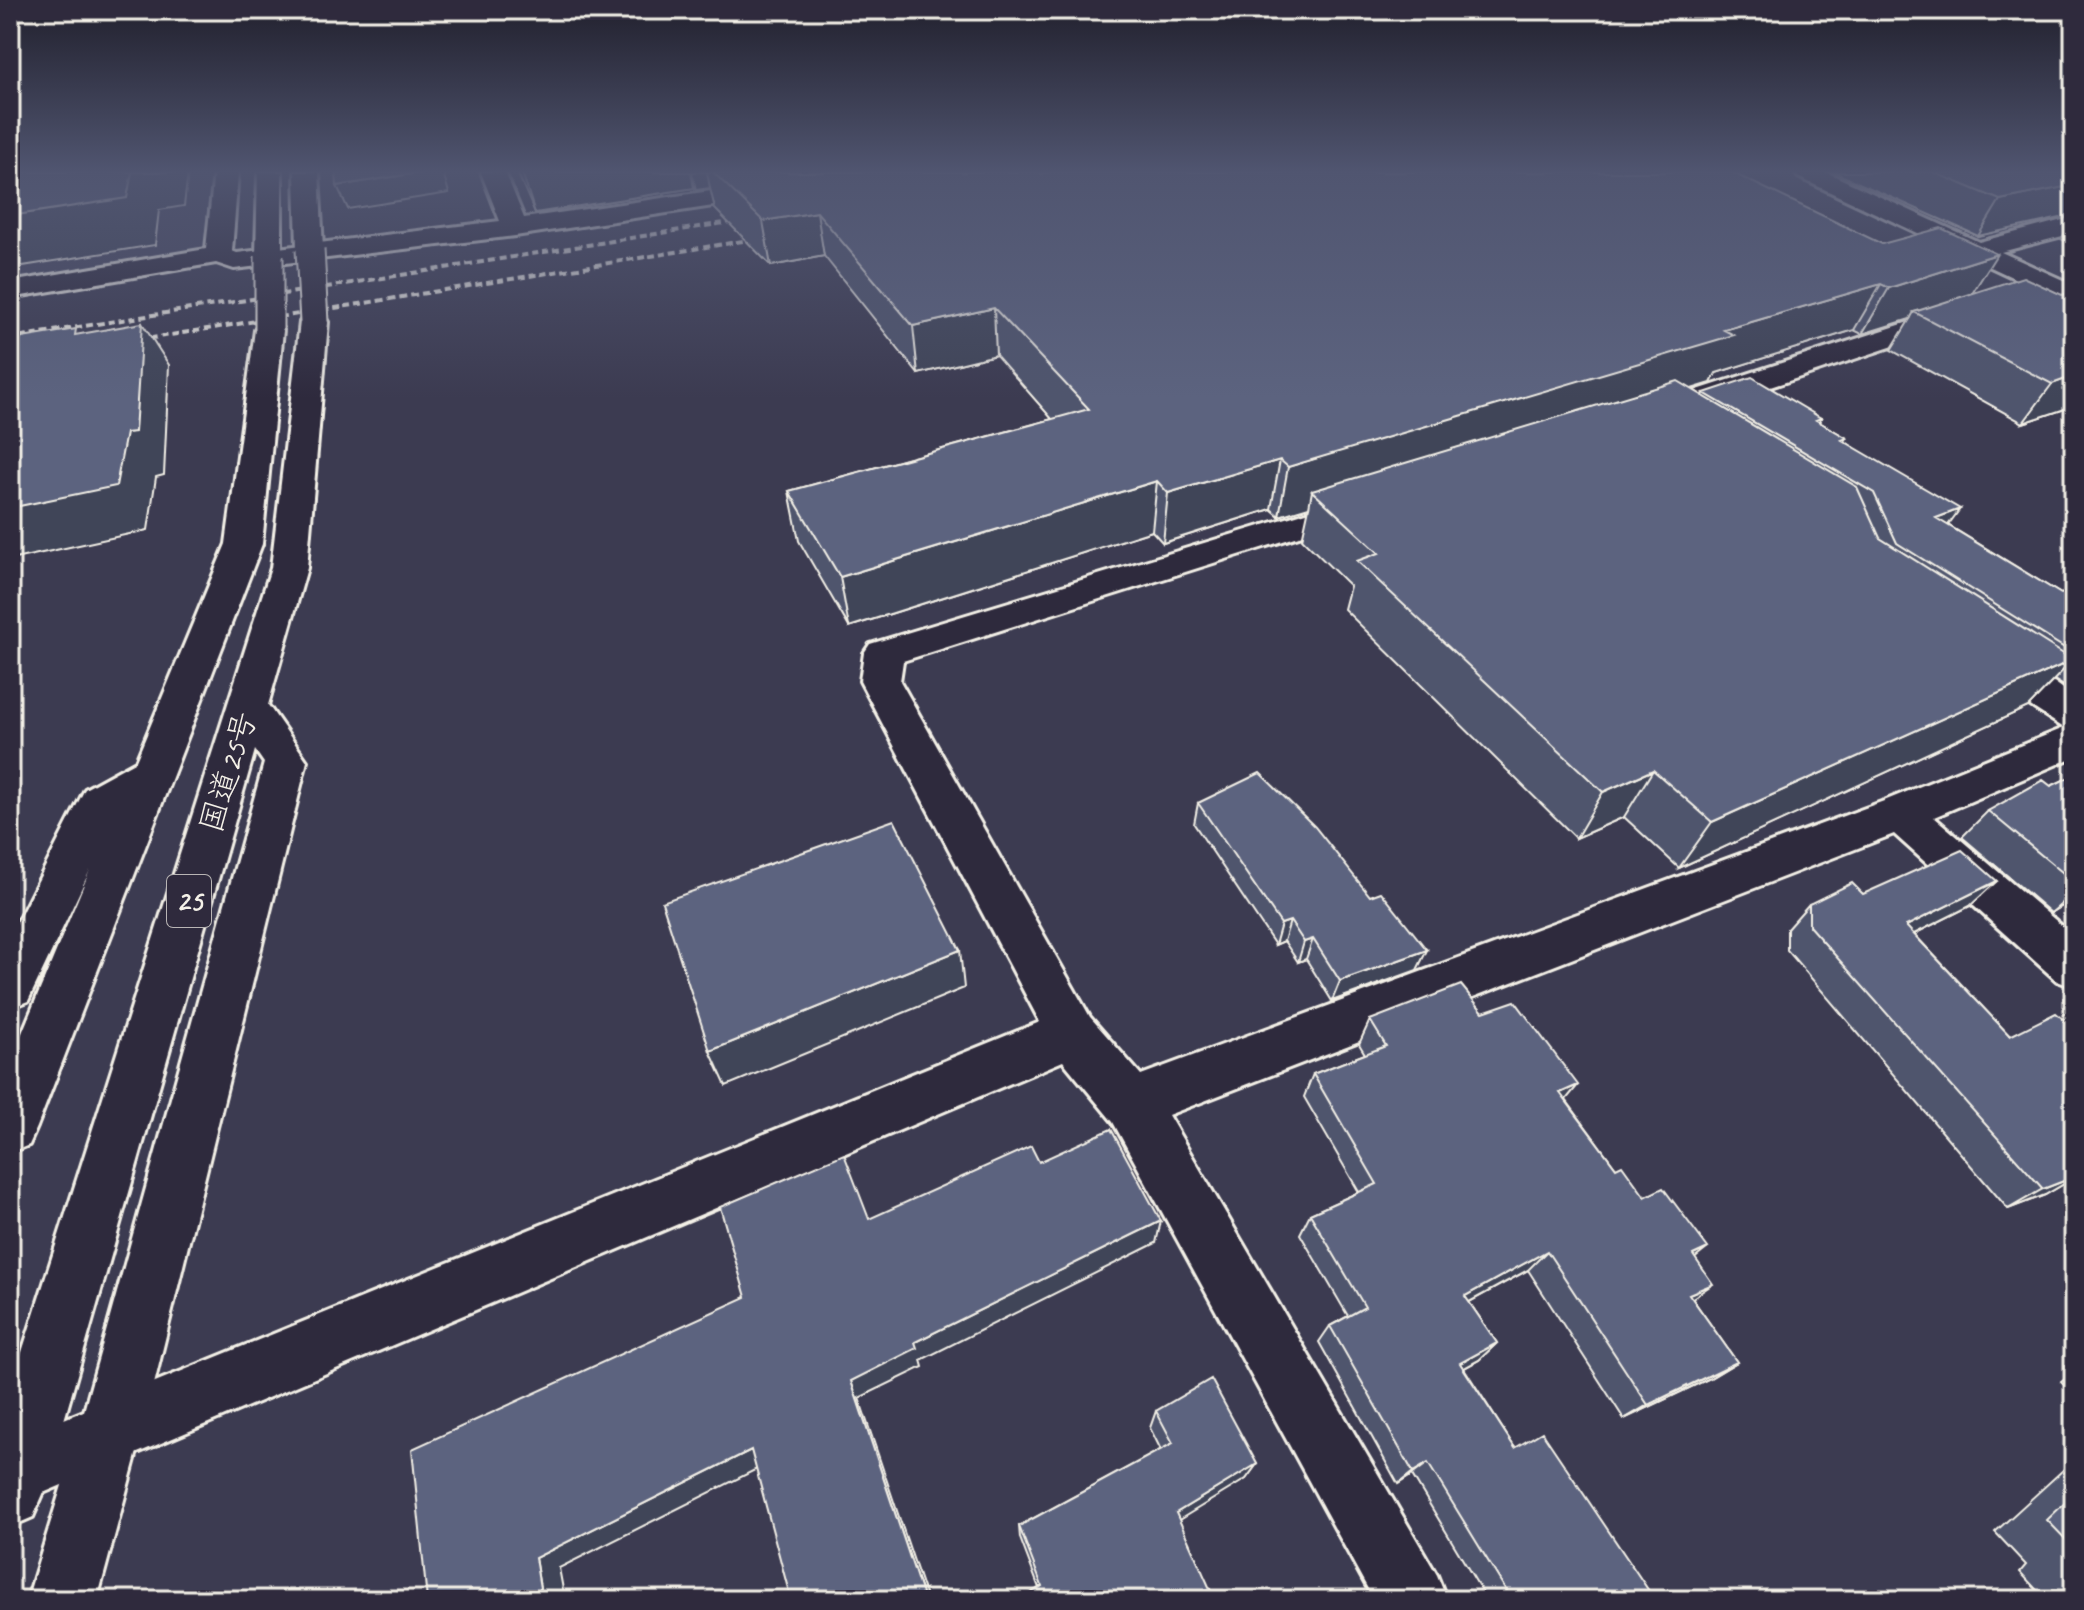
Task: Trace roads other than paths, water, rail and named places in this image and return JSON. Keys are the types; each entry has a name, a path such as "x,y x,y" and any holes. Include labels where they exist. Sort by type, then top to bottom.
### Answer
{"main road":[{"path":"219,255 220,247"},
{"name":"国道25号","path":"10,1127 244,544 269,330 269,247"},
{"name":"国道25号","path":"13,1480 289,568 314,322 310,247"},
{"path":"10,290 219,255 234,261 352,247"},
{"path":"1971,247 2062,290"},
{"path":"1977,250 1988,247"},
{"path":"1674,421 2062,290"},
{"path":"1402,493 884,653 880,681 1072,1033 1132,1104 1412,1600"},
{"path":"1968,646 2074,716"},
{"name":"25","path":"62,1600 110,1433 286,761 247,707"},
{"path":"1132,1104 1900,813 2074,740"},
{"path":"10,986 101,801 155,770"},
{"path":"1900,813 2074,966"},
{"path":"13,1480 110,1433 1072,1033"}],"railway":[{"path":"10,338 574,247"},
{"path":"128,342 705,247"}]}
